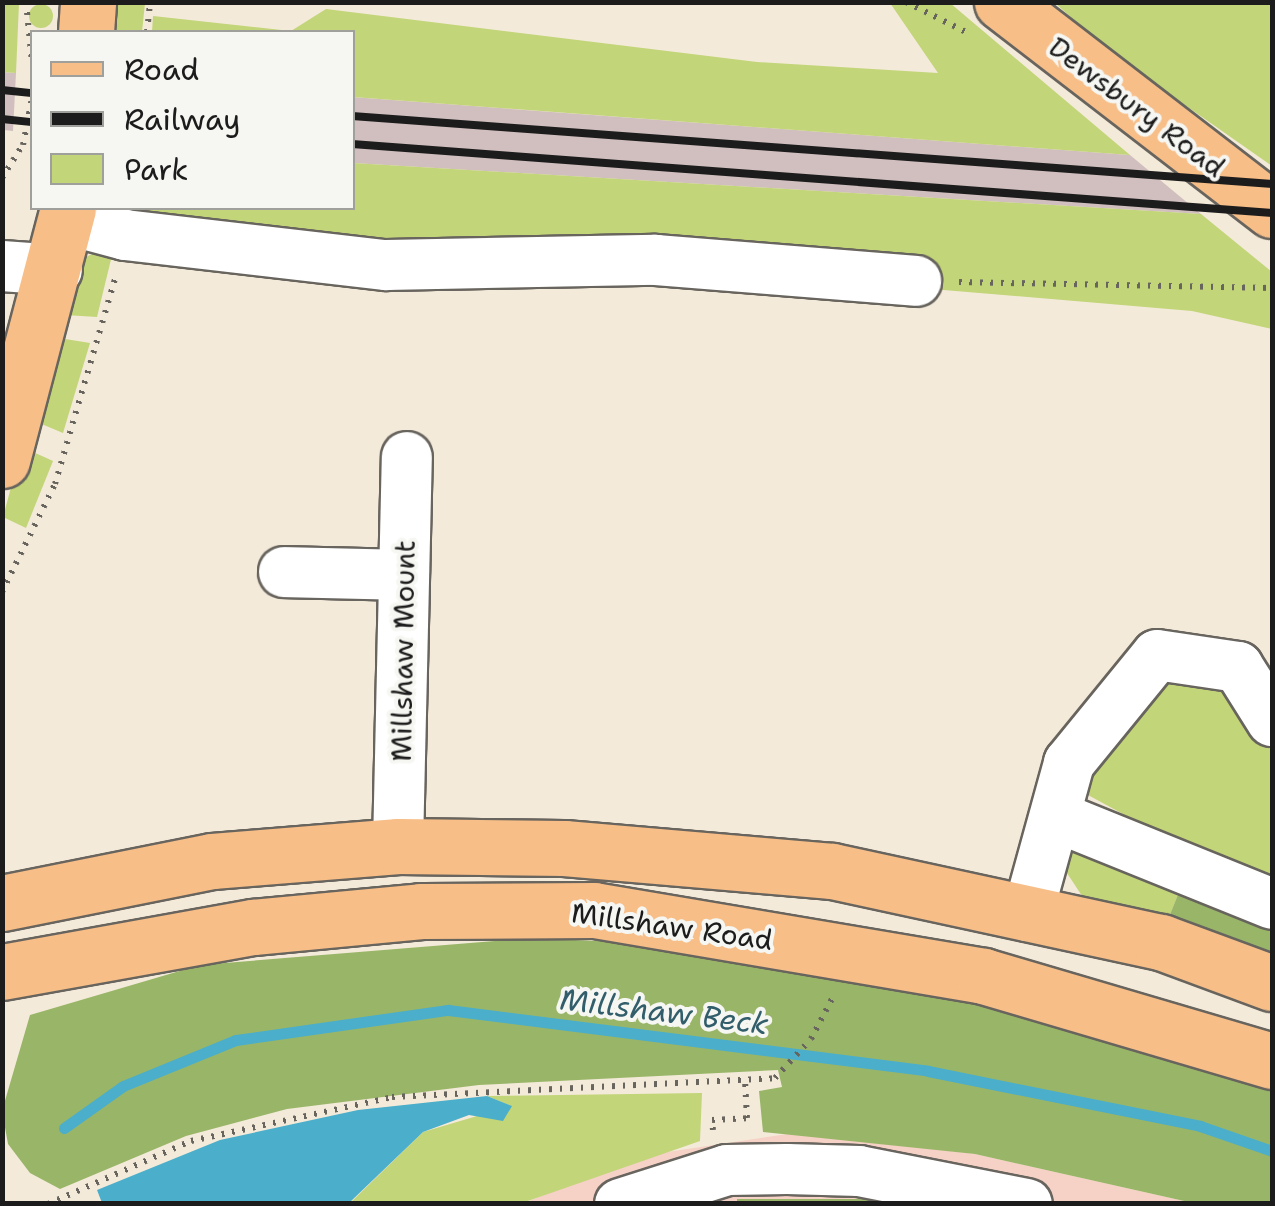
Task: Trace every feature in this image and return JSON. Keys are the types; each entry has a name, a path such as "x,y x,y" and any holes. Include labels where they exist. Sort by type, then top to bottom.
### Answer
{"main road":[{"path":"86,30 88,2"},
{"name":"Dewsbury Road","path":"1002,2 1272,210"},
{"path":"2,460 64,232"},
{"path":"2,903 212,861 398,846 564,848 832,871 1161,942 1272,983"},
{"name":"Millshaw Road","path":"2,972 253,927 421,911 594,910 983,976 1272,1061"}],"street":[{"path":"2,266 64,232 125,235 386,265 656,260 916,281"},
{"name":"Millshaw Mount","path":"398,846 407,456"},
{"path":"285,566 404,569"},
{"path":"1028,916 1069,763 1157,654 1238,667 1272,721"},
{"path":"1057,817 1272,904"},
{"path":"620,1204 726,1170 787,1168 877,1174 1027,1204"}],"path":[{"path":"26,2 30,42"},
{"path":"147,30 150,2"},
{"path":"2,178 29,135"},
{"path":"3,589 55,484 125,235"},
{"path":"916,281 1272,288"},
{"path":"48,1204 191,1142 392,1097 746,1082 789,1068 812,1039"}],"shaded area":[{"path":"3,72 16,73 13,131 3,130"},
{"path":"355,97 1130,155 1201,214 355,163"},
{"path":"801,1132 975,1154 1193,1203 522,1204 634,1157"}],"green space":[{"path":"2,3 19,3 16,73 3,72"},
{"path":"116,3 145,3 142,30 113,30"},
{"path":"890,3 950,3 1130,155 355,97 355,30 293,30 326,9 757,62 938,73"},
{"path":"1055,3 1272,3 1272,166 1112,54"},
{"path":"36,4 46,4 53,16 46,28 36,28 29,21 29,11"},
{"path":"153,16 282,30 152,30"},
{"path":"355,163 1201,214 1272,272 1272,329 1192,311 139,222 140,210 355,210"},
{"path":"115,243 97,317 65,315 86,257"},
{"path":"59,338 90,343 63,433 32,420"},
{"path":"22,447 53,461 26,528 3,517"},
{"path":"1174,680 1219,685 1259,725 1272,754 1272,885 1233,874 1088,795 1082,783 1150,687"},
{"path":"1076,846 1179,892 1165,927 1088,905 1061,864"},
{"path":"1179,892 1272,930 1272,955 1165,927"},
{"path":"531,938 664,944 947,987 1272,1080 1272,1203 1193,1203 975,1154 763,1132 759,1091 782,1087 778,1070 479,1085 287,1109 186,1136 60,1189 30,1173 8,1144 2,1111 30,1015 200,965"},
{"path":"702,1093 700,1141 522,1203 349,1204 423,1132 511,1106 487,1096"},
{"path":"737,1199 863,1199 885,1203 737,1204"}],"water":[{"path":"487,1096 512,1106 503,1121 469,1115 423,1132 349,1203 102,1203 97,1190 220,1140 358,1110"}],"waterway":[{"name":"Millshaw Beck","path":"64,1128 123,1086 236,1040 448,1010 928,1071 1200,1126 1272,1151"}],"railway":[{"path":"2,90 30,93"},
{"path":"355,116 1272,184"},
{"path":"2,119 30,122"},
{"path":"355,144 1272,213"}]}
